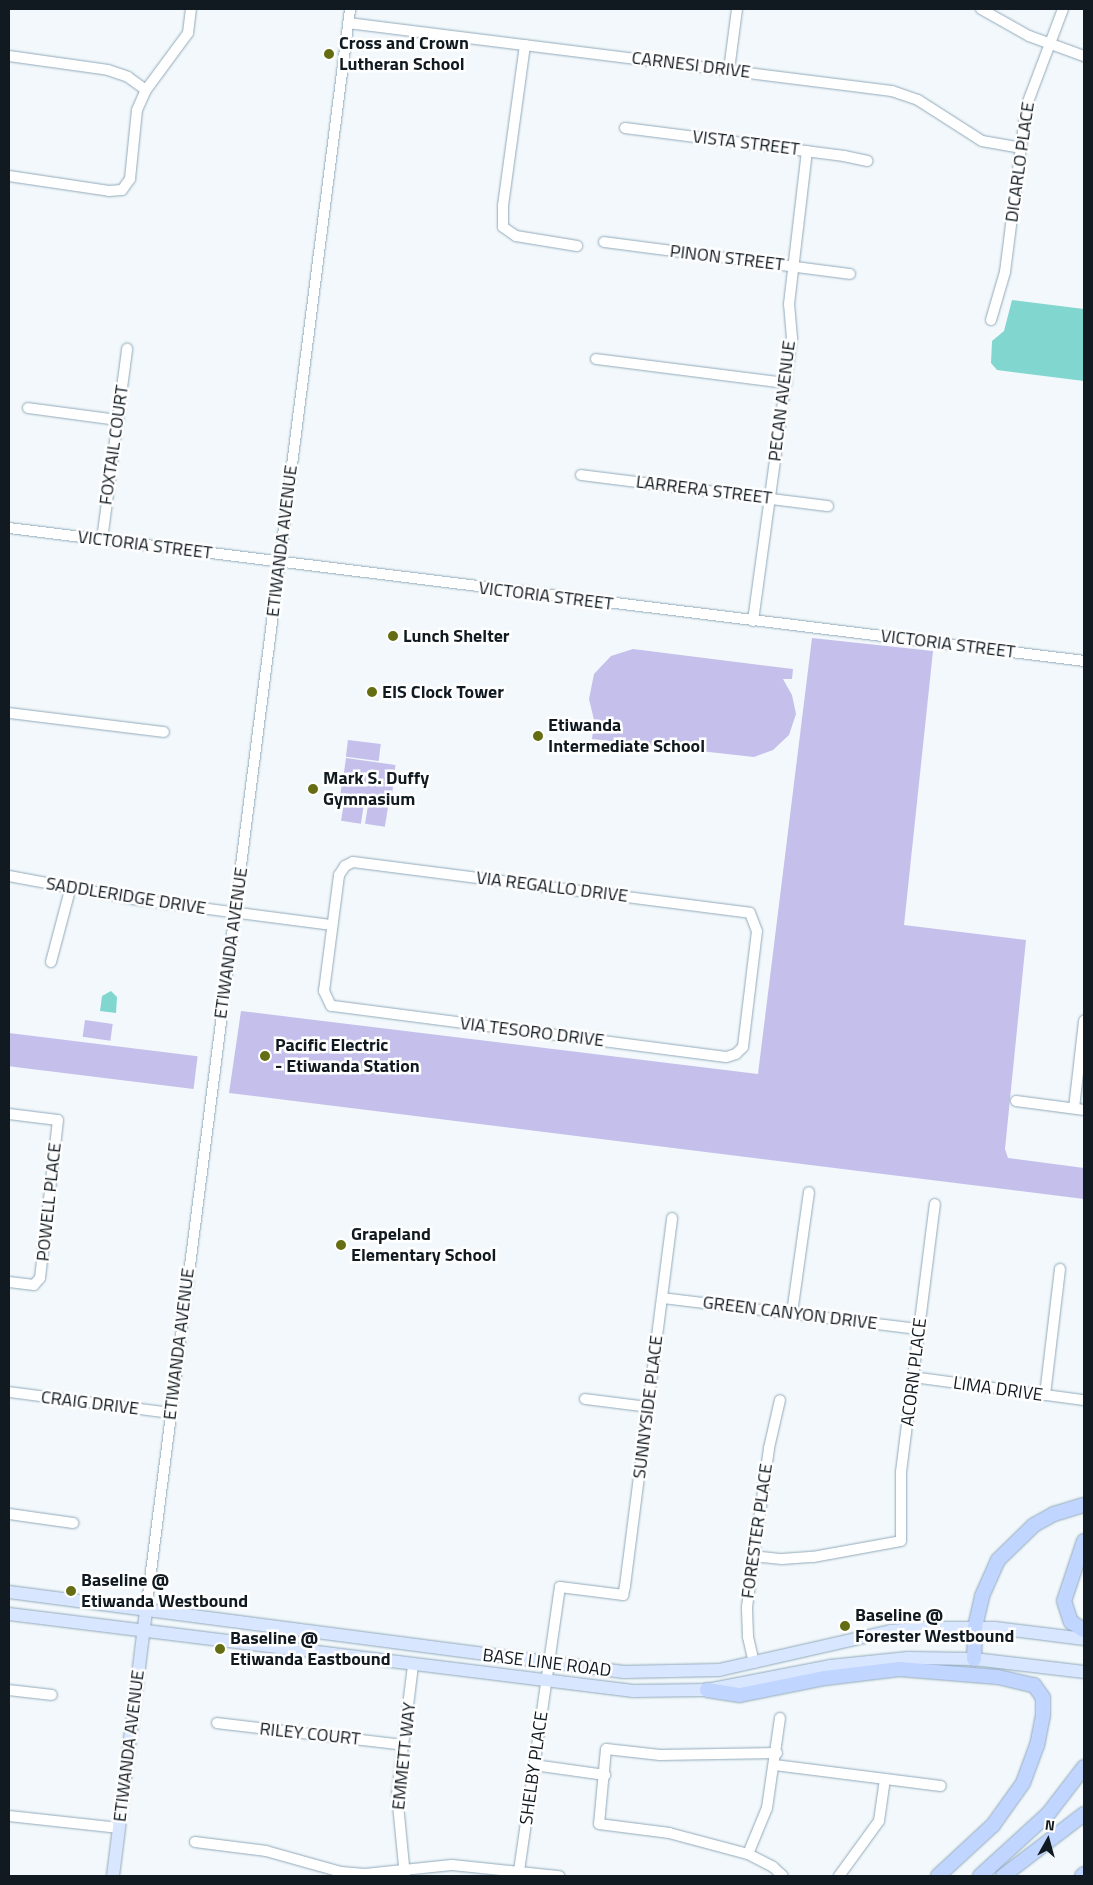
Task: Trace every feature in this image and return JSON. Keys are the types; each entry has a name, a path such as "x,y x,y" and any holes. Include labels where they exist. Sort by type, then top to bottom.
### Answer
{"highway":[{"path":"974,1659 975,1627 988,1578 1008,1548 1034,1525 1054,1514 1084,1505"},
{"path":"1084,1541 1064,1601 1069,1618 1084,1630"},
{"path":"707,1690 740,1695 840,1676 898,1669 998,1677 1034,1685 1042,1698 1043,1715 1037,1745 1022,1782 993,1825 938,1876"},
{"path":"980,1876 1048,1814 1084,1767"},
{"path":"1003,1876 1084,1814"}],"main road":[{"name":"BASE LINE ROAD","path":"9,1592 550,1664 658,1673 709,1671 754,1663 891,1632 975,1627 1084,1639"},
{"name":"ETIWANDA AVENUE","path":"113,1876 146,1611"},
{"name":"BASE LINE ROAD","path":"9,1614 640,1692 707,1690 851,1663 908,1658 974,1659 1084,1672"}],"street":[{"path":"9,176 109,191 122,190 130,179 137,110 146,90 188,33 191,9"},
{"name":"ETIWANDA AVENUE","path":"146,1611 350,9"},
{"path":"729,70 737,9"},
{"path":"981,9 1050,45 1084,56"},
{"name":"DICARLO PLACE","path":"991,320 1005,272 1026,107 1064,9"},
{"name":"CARNESI DRIVE","path":"348,23 892,91 918,100 976,138 1020,148"},
{"path":"525,45 503,205 503,227 516,236 577,246"},
{"path":"9,56 108,70 128,77 146,90"},
{"name":"VISTA STREET","path":"625,128 807,151 866,161"},
{"name":"PECAN AVENUE","path":"753,621 792,338 789,325 793,266 807,151"},
{"name":"PINON STREET","path":"604,242 850,274"},
{"name":"FOXTAIL COURT","path":"102,540 127,349"},
{"path":"596,359 786,383"},
{"path":"28,408 118,420"},
{"name":"LARRERA STREET","path":"581,475 828,506"},
{"name":"VICTORIA STREET","path":"9,528 1084,661"},
{"path":"9,713 164,732"},
{"name":"VIA REGALLO DRIVE","path":"332,925 339,875 345,866 354,862 750,913 755,920 757,931 743,1047 736,1054"},
{"name":"SADDLERIDGE DRIVE","path":"9,876 70,890 332,925"},
{"path":"51,962 70,890"},
{"name":"VIA TESORO DRIVE","path":"332,925 324,991 328,1004 726,1057 736,1054"},
{"path":"1016,1101 1079,1109 1084,1021"},
{"name":"POWELL PLACE","path":"9,1114 58,1120 38,1284 9,1282"},
{"path":"792,1313 809,1192"},
{"name":"ACORN PLACE","path":"752,1556 806,1558 901,1541 901,1472 935,1204"},
{"name":"SUNNYSIDE PLACE","path":"550,1664 560,1587 622,1595 672,1218"},
{"path":"1044,1395 1060,1269"},
{"name":"GREEN CANYON DRIVE","path":"662,1298 919,1329"},
{"name":"LIMA DRIVE","path":"913,1377 1084,1400"},
{"name":"CRAIG DRIVE","path":"9,1392 170,1413"},
{"path":"585,1399 648,1407"},
{"name":"FORESTER PLACE","path":"754,1663 747,1626 752,1556 769,1448 780,1400"},
{"path":"9,1514 74,1522"},
{"name":"SHELBY PLACE","path":"519,1872 550,1664"},
{"name":"EMMETT WAY","path":"405,1873 397,1806 413,1665"},
{"path":"9,1690 52,1695"},
{"path":"748,1854 767,1808 777,1753 780,1718"},
{"name":"RILEY COURT","path":"217,1724 403,1745"},
{"path":"777,1753 660,1755 606,1749 599,1824 669,1833 748,1854 773,1867 783,1876"},
{"path":"534,1765 605,1775"},
{"path":"775,1765 941,1786"},
{"path":"839,1876 879,1822 885,1779"},
{"path":"9,1816 119,1828"},
{"path":"195,1842 266,1850 341,1872 365,1874 405,1873 452,1865 559,1876"}],"shaded area":[{"path":"812,638 933,651 904,925 1026,940 1005,1149 1008,1158 1084,1168 1084,1199 229,1093 241,1011 758,1074"},
{"path":"633,649 793,669 792,679 783,679 792,695 796,714 789,735 773,750 754,757 592,739 594,720 589,699 594,674 611,656"},
{"path":"348,740 381,744 379,761 346,757"},
{"path":"346,758 396,765 393,783 343,776"},
{"path":"343,776 394,783 391,801 340,794"},
{"path":"345,796 365,799 361,824 341,821"},
{"path":"369,799 389,802 385,827 365,824"},
{"path":"85,1020 113,1024 110,1041 83,1037"},
{"path":"9,1033 198,1056 194,1089 9,1066"}],"water":[{"path":"1012,300 1084,309 1084,381 997,370 991,363 992,341 1004,331"},
{"path":"111,991 117,997 116,1013 100,1011 102,996"}],"place":[{"name":"Cross and Crown Lutheran School","path":"329,54"},
{"name":"Lunch Shelter","path":"393,636"},
{"name":"EIS Clock Tower","path":"372,692"},
{"name":"Etiwanda Intermediate School","path":"538,736"},
{"name":"Mark S. Duffy Gymnasium","path":"313,789"},
{"name":"Pacific Electric - Etiwanda Station","path":"265,1056"},
{"name":"Grapeland Elementary School","path":"341,1245"},
{"name":"Baseline @ Etiwanda Westbound","path":"71,1591"},
{"name":"Baseline @ Forester Westbound","path":"845,1626"},
{"name":"Baseline @ Etiwanda Eastbound","path":"220,1649"}]}
